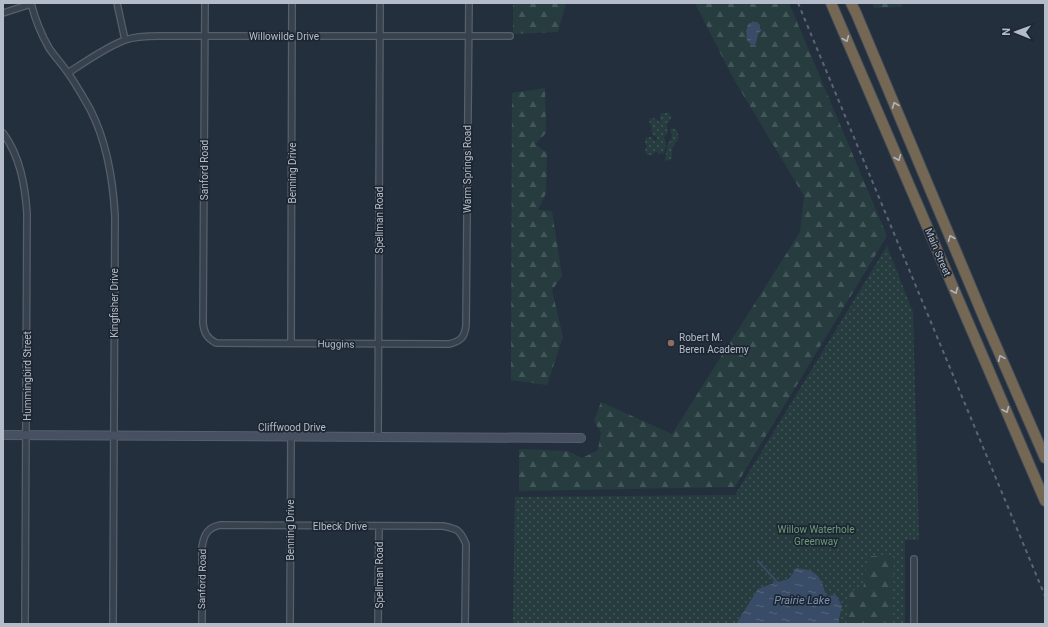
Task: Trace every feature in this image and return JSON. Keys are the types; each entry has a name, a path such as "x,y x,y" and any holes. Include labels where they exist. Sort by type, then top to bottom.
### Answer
{"highway":[{"name":"Main Street","path":"831,3 1045,501"},
{"name":"Main Street","path":"851,3 856,8 981,311 1045,458"}],"street":[{"path":"3,13 31,3"},
{"name":"Kingfisher Drive","path":"31,3 37,24 50,50 68,73 90,110 103,140 108,158 112,183 115,216 113,624"},
{"path":"117,3 125,40"},
{"name":"Sanford Road","path":"205,3 204,330 207,337"},
{"name":"Benning Drive","path":"291,343 292,3"},
{"name":"Spellman Road","path":"378,437 380,3"},
{"name":"Warm Springs Road","path":"464,335 466,325 469,3"},
{"name":"Willowilde Drive","path":"68,73 125,40 144,36 510,36"},
{"name":"Hummingbird Street","path":"3,133 13,150 23,180 27,213 25,624"},
{"name":"Huggins","path":"207,337 216,343 449,344 460,340 464,335"},
{"name":"Cliffwood Drive","path":"3,435 580,438"},
{"name":"Benning Drive","path":"290,624 291,437"},
{"name":"Elbeck Drive","path":"205,535 208,530 214,526 221,525 443,526 455,528 462,534 466,544 465,624"},
{"name":"Spellman Road","path":"378,624 379,526"},
{"name":"Sanford Road","path":"202,624 202,547 203,538 205,535"},
{"path":"914,559 914,624"}],"green space":[{"path":"513,3 566,3 558,32 513,34"},
{"path":"695,3 789,3 887,236 735,487 519,491 519,449 568,451 582,458 598,450 601,433 594,421 601,402 672,434 800,232 804,196 733,78"},
{"path":"872,3 902,3 902,7 874,8"},
{"path":"545,88 546,133 535,144 547,153 546,193 538,210 552,211 562,276 552,290 563,337 547,385 511,380 512,93"},
{"path":"669,113 671,116 667,125 668,133 664,137 666,143 664,153 659,154 655,152 653,155 647,155 645,149 647,146 645,139 651,137 655,141 657,140 657,138 653,135 649,119 654,118 660,122 660,114"},
{"path":"672,128 677,130 678,140 672,150 672,158 665,161 667,146 672,138 670,130"},
{"name":"Willow Waterhole Greenway","path":"887,246 913,312 919,540 905,540 905,624 513,624 515,497 735,495"},
{"path":"868,556 894,556 892,624 846,624 850,591 863,589"}],"water":[{"path":"757,22 762,30 758,34 756,43 752,46 747,41 746,31 748,24"},
{"name":"Prairie Lake","path":"796,568 809,570 817,575 822,583 826,596 836,595 842,606 838,624 736,624 758,589 789,579"}],"waterway":[{"path":"758,561 779,584"}],"railway":[{"path":"798,3 1045,596"}],"place":[{"name":"Robert M. Beren Academy","path":"671,343"}]}
